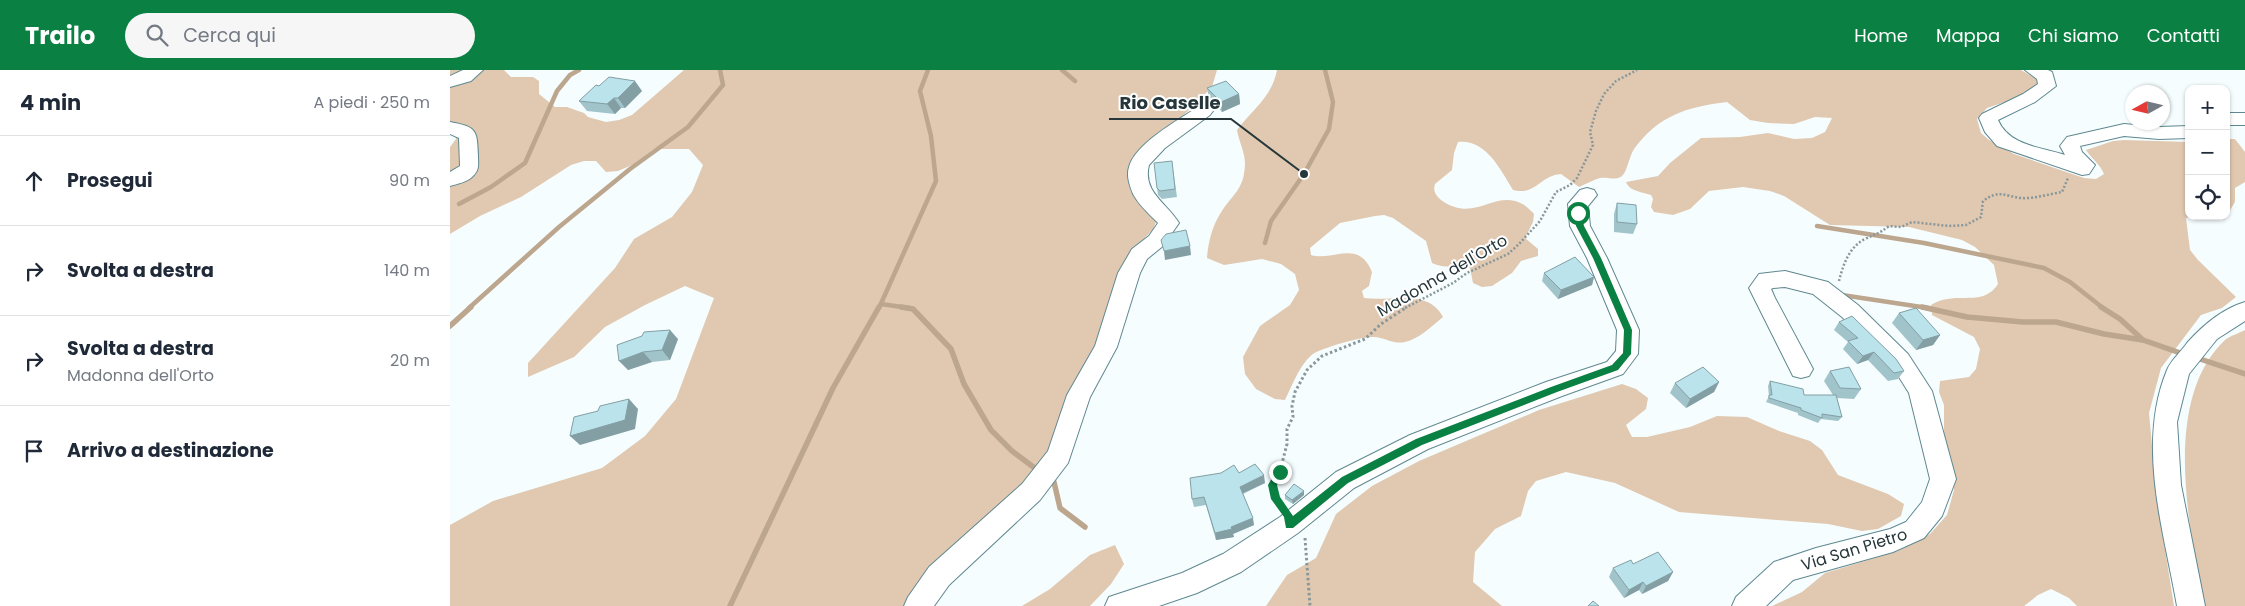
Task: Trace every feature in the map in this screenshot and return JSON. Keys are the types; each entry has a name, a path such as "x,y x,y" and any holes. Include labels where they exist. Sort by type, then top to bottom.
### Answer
{"street":[{"path":"450,82 465,77 474,70"},
{"path":"2034,70 2046,76 2047,86 2029,98 1988,118 1990,128 2000,138 2015,148 2045,154 2082,169 2085,165 2075,156 2069,146 2074,140 2124,130 2159,133 2185,132"},
{"path":"918,606 940,576 1031,492 1059,456 1079,395 1106,347 1129,273 1139,254 1156,241 1169,224 1161,212 1142,194 1138,166 1148,154 1204,111"},
{"path":"2230,119 2245,119"},
{"path":"450,128 461,130 468,136 469,144 466,155 470,166 465,172 450,179"},
{"path":"1119,606 1187,584 1232,563 1297,519 1345,480 1419,442 1554,389 1615,368 1627,354 1628,330 1597,258 1580,226 1578,204 1587,195"},
{"name":"Via San Pietro","path":"1746,606 1784,571 1816,560 1893,540 1915,530 1934,508 1942,479 1920,391 1900,360 1850,311 1820,288 1785,280 1767,280 1760,288 1801,369"},
{"path":"2191,606 2168,485 2165,422 2178,370 2209,333 2245,310"}],"path":[{"name":"Madonna dell'Orto","path":"1297,519 1288,516 1276,499 1273,485 1280,472 1287,444 1287,429 1294,417 1292,406 1295,392 1307,370 1322,356 1365,339 1380,324 1412,304 1452,284 1467,273 1508,254 1520,244 1540,221 1556,192 1570,186 1576,178 1593,145 1590,132 1596,111 1604,94 1616,81 1637,70"},
{"path":"1834,298 1843,263 1848,255 1864,239 1877,235 1889,226 1901,226 1912,222 1949,226 1966,225 1981,217 1983,201 1993,194 2010,194 2022,198 2062,192 2071,173 2072,165"},
{"path":"1297,519 1305,551 1310,606"}],"shaded area":[{"path":"450,70 504,70 511,77 533,77 539,81 539,94 555,107 567,107 584,113 588,117 606,122 632,115 684,70 1217,70 1212,87 1187,112 1134,158 1128,172 1131,192 1146,205 1156,222 1153,229 1126,259 1104,331 1045,461 910,606 450,606 450,525 493,501 602,468 645,436 676,399 714,298 685,286 605,327 574,357 528,377 528,363 615,268 634,239 672,217 692,192 703,165 689,149 654,149 632,165 618,171 606,172 596,161 584,161 571,165 521,197 480,216 450,234 450,147 456,139 454,127 450,123"},
{"path":"1277,70 2021,70 2042,82 2023,96 1987,108 1977,119 1981,133 1989,140 2014,154 2084,178 2096,179 2104,174 2086,150 2113,141 2124,140 2185,142 2185,220 2190,250 2236,297 2222,308 2201,315 2161,368 2149,413 2157,499 2174,606 2077,606 2069,598 2051,589 2038,595 2024,606 1772,606 1802,592 1825,573 1898,551 1930,534 1947,515 1954,490 1944,449 1944,405 1939,392 1940,381 1969,377 1976,369 1980,349 1974,337 1932,315 1931,305 1949,298 1984,296 1992,291 1998,284 1994,265 1975,247 1962,240 1909,227 1830,225 1784,196 1770,191 1743,187 1709,191 1690,209 1673,215 1654,212 1651,207 1653,199 1651,195 1633,189 1626,182 1658,176 1670,163 1701,138 1740,137 1768,133 1794,139 1812,138 1825,132 1832,118 1815,117 1794,124 1768,123 1750,120 1727,102 1699,107 1675,115 1653,128 1634,149 1625,171 1620,177 1614,179 1600,178 1579,187 1561,174 1547,178 1532,188 1521,191 1513,190 1497,165 1484,150 1468,142 1458,142 1454,153 1452,170 1435,184 1434,191 1436,195 1452,206 1462,209 1506,200 1523,204 1534,214 1533,222 1525,238 1538,249 1538,256 1521,261 1512,273 1492,286 1482,287 1473,283 1470,268 1441,266 1432,263 1426,241 1393,218 1384,215 1340,223 1310,248 1311,255 1328,256 1344,253 1360,256 1372,272 1369,286 1362,291 1364,298 1419,299 1428,302 1436,308 1443,317 1420,335 1405,342 1401,343 1376,337 1366,337 1341,343 1313,354 1304,363 1285,400 1275,399 1256,389 1245,374 1243,357 1260,326 1290,305 1299,290 1295,274 1281,264 1262,259 1224,265 1207,258 1209,241 1215,224 1224,207 1237,192 1244,173 1244,155 1237,130 1261,103 1274,80"},
{"path":"2230,139 2235,139 2245,152 2245,182 2235,188 2235,202 2230,210"},
{"path":"2245,330 2245,606 2205,606 2192,541 2187,504 2186,430 2193,396 2205,366 2225,340"},
{"path":"1622,384 1636,389 1648,398 1646,409 1626,425 1632,437 1647,437 1690,427 1717,416 1747,417 1779,431 1810,441 1822,450 1838,475 1888,494 1904,504 1901,516 1878,529 1862,531 1828,524 1679,512 1615,483 1566,472 1536,481 1528,491 1521,516 1495,529 1475,552 1473,582 1502,606 1266,606 1287,575 1316,558 1336,514 1372,486 1419,461 1539,410"},
{"path":"1115,545 1124,564 1111,584 1090,606 1022,606 1050,589 1090,555"}],"building":[{"path":"609,77 635,81 618,98 614,98 607,104 579,101 596,85 599,86"},
{"path":"1226,81 1239,94 1221,102 1207,88"},
{"path":"1172,161 1175,189 1160,191 1157,188 1154,163"},
{"path":"1617,203 1636,205 1637,224 1617,222"},
{"path":"1186,230 1190,246 1164,251 1161,240 1166,234"},
{"path":"1575,257 1594,277 1561,290 1544,273"},
{"path":"1916,308 1940,335 1923,340 1899,313"},
{"path":"1852,316 1896,359 1904,371 1894,373 1874,352 1863,356 1848,341 1858,338 1839,322"},
{"path":"670,330 662,350 643,352 619,361 617,345 642,336 644,332"},
{"path":"1703,367 1719,382 1690,399 1675,383"},
{"path":"1849,367 1861,389 1840,388 1830,371"},
{"path":"1770,381 1803,389 1804,395 1836,395 1842,417 1822,414 1822,418 1801,410 1801,408 1769,398 1769,395 1772,395"},
{"path":"629,399 625,420 570,436 574,417 598,411 600,406"},
{"path":"1255,464 1264,475 1240,487 1253,518 1231,527 1232,529 1215,533 1204,497 1192,499 1190,478 1221,473 1234,465 1239,473"},
{"path":"1294,484 1304,491 1292,500 1285,495"},
{"path":"1658,552 1673,572 1646,586 1643,582 1629,590 1613,568 1631,560 1633,564"},
{"path":"1593,601 1599,606 1588,606"}],"waterway":[{"path":"459,204 491,187 525,163 557,91 570,75 579,70"},
{"path":"469,308 559,227 630,169 688,127 723,85 720,70"},
{"path":"879,308 936,181 931,136 920,91 928,70"},
{"path":"1062,70 1075,81"},
{"path":"1265,243 1271,221 1304,174 1329,129 1333,102 1325,70"},
{"path":"1817,226 1924,243 2044,268 2070,282 2103,308"},
{"path":"1842,295 1923,307"},
{"path":"881,304 909,308"},
{"path":"450,326 471,307"},
{"path":"730,606 833,388 879,307"},
{"path":"901,307 913,309 951,349 964,384 991,430 1012,451 1040,472"},
{"path":"1923,307 1928,308"},
{"path":"1923,307 1967,317 2023,322 2056,322 2104,334 2143,340"},
{"path":"2101,307 2120,319 2143,340"},
{"path":"2143,340 2186,355"},
{"path":"2194,357 2245,374"},
{"path":"1049,478 1054,482 1060,508 1085,527"}],"place":[{"name":"Rio Caselle","path":"1304,174"}],"route":[{"path":"1280,472 1273,485 1276,499 1283,506 1288,516 1289,525 1345,480 1419,442 1554,389 1615,368 1627,354 1628,330 1597,258 1580,226 1578,213"}]}
